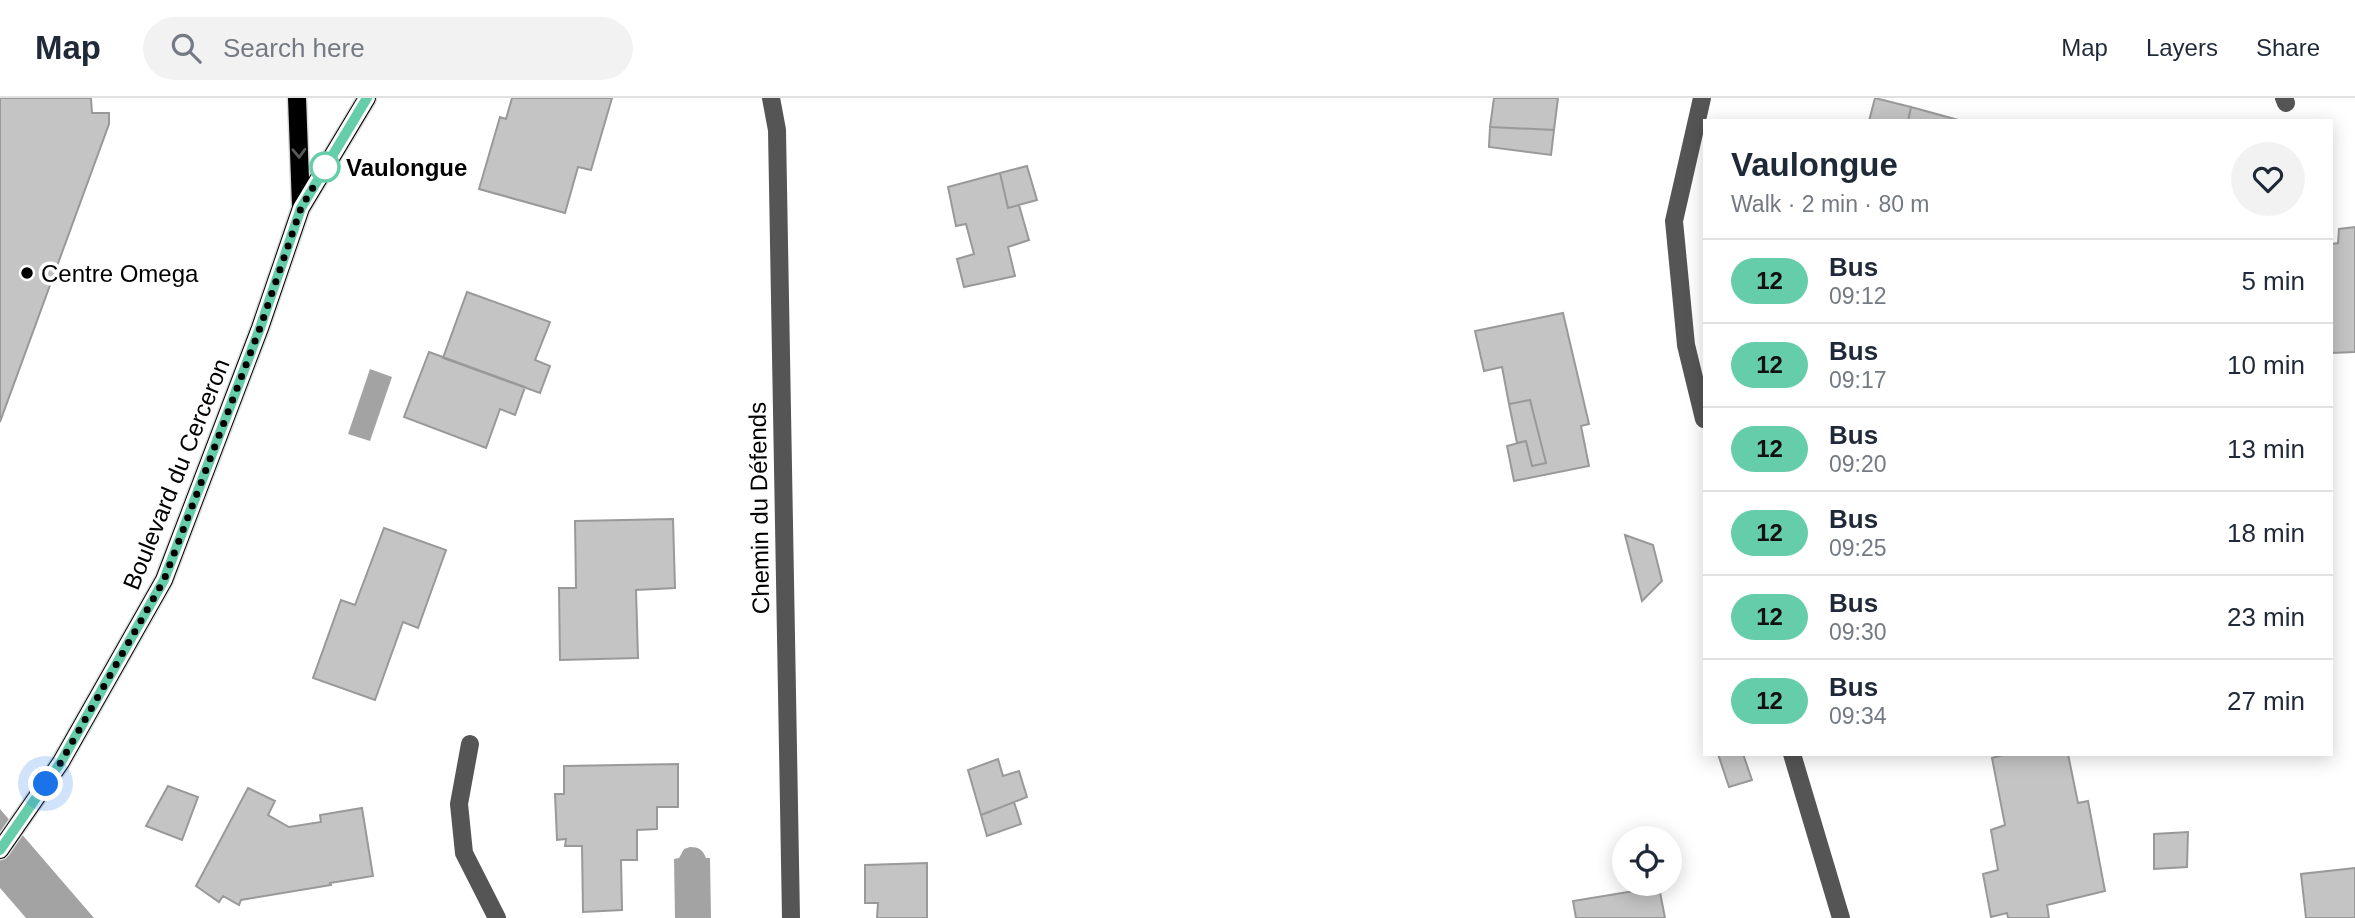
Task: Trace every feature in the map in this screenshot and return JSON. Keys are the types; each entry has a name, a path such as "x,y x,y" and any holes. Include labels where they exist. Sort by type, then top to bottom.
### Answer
{"main road":[{"name":"Boulevard du Cerceron","path":"297,98 301,208"},
{"name":"Boulevard du Cerceron","path":"0,850 61,762 164,580 260,328 301,208 367,98"}],"street":[{"name":"Chemin du Défends","path":"771,98 777,130 791,918"},
{"path":"1702,98 1674,221 1686,345 1703,415"},
{"path":"470,744 459,804 464,853 497,918"},
{"path":"1793,756 1841,918"}],"shaded area":[{"path":"370,369 392,377 370,441 348,434"},
{"path":"0,809 94,918 26,918 0,888"},
{"path":"698,848 706,858 710,858 711,918 675,918 674,859 679,858 684,849"}],"building":[{"name":"Centre Omega","path":"0,98 91,98 92,113 109,113 109,124 0,422"},
{"path":"512,98 612,98 591,170 578,167 565,213 479,189 500,117 506,119"},
{"path":"1494,98 1558,98 1554,130 1490,127"},
{"path":"1875,98 1911,107 1908,119 1870,119"},
{"path":"1911,107 1955,119 1908,119"},
{"path":"1490,127 1554,130 1551,155 1489,147"},
{"path":"1027,166 1037,200 1008,208 1000,173"},
{"path":"1000,173 1008,208 1019,205 1029,240 1008,247 1015,276 964,287 957,259 974,254 966,224 956,226 948,187"},
{"path":"2355,227 2355,352 2333,353 2333,244 2338,243 2339,229"},
{"path":"467,292 550,322 535,360 550,366 540,393 443,358"},
{"path":"1563,313 1589,424 1581,426 1589,466 1514,481 1507,446 1526,441 1532,466 1546,463 1530,400 1509,404 1502,367 1484,371 1475,331"},
{"path":"429,352 525,387 515,415 500,409 486,448 404,417"},
{"path":"1530,400 1546,463 1532,466 1526,441 1517,443 1509,404"},
{"path":"673,519 675,588 636,590 638,658 560,660 559,588 576,588 575,521"},
{"path":"384,528 446,550 418,628 403,622 375,700 313,678 341,600 355,605"},
{"path":"1625,535 1653,545 1662,581 1642,601"},
{"path":"1719,756 1744,756 1752,780 1729,787"},
{"path":"2068,756 2078,803 2088,801 2105,891 2047,905 2049,918 2008,918 2007,913 1991,917 1983,874 1998,870 1991,830 2005,825 1992,758"},
{"path":"998,759 1003,776 1019,771 1027,797 981,815 968,770"},
{"path":"678,764 678,807 657,807 657,829 637,830 637,860 621,860 622,910 583,912 582,846 565,846 566,839 557,840 555,794 564,794 564,766"},
{"path":"168,786 198,797 182,840 146,826"},
{"path":"248,788 275,801 268,815 289,827 321,822 320,815 362,808 373,876 241,900 239,905 223,896 219,902 196,886"},
{"path":"1014,802 1021,824 987,836 981,815"},
{"path":"2188,832 2187,867 2154,869 2154,834"},
{"path":"927,863 927,918 877,918 878,903 865,903 865,865"},
{"path":"2355,868 2355,918 2306,918 2301,874"},
{"path":"1612,895 1661,896 1665,918 1576,918 1573,901"}],"bus line":[{"name":"12","path":"0,850 61,762 164,580 260,328 301,208 367,98"}],"place":[{"name":"Vaulongue","path":"325,167"},
{"name":"Centre Omega","path":"27,273"}],"route":[{"path":"46,784 164,580 260,328 301,208 325,167"}]}
